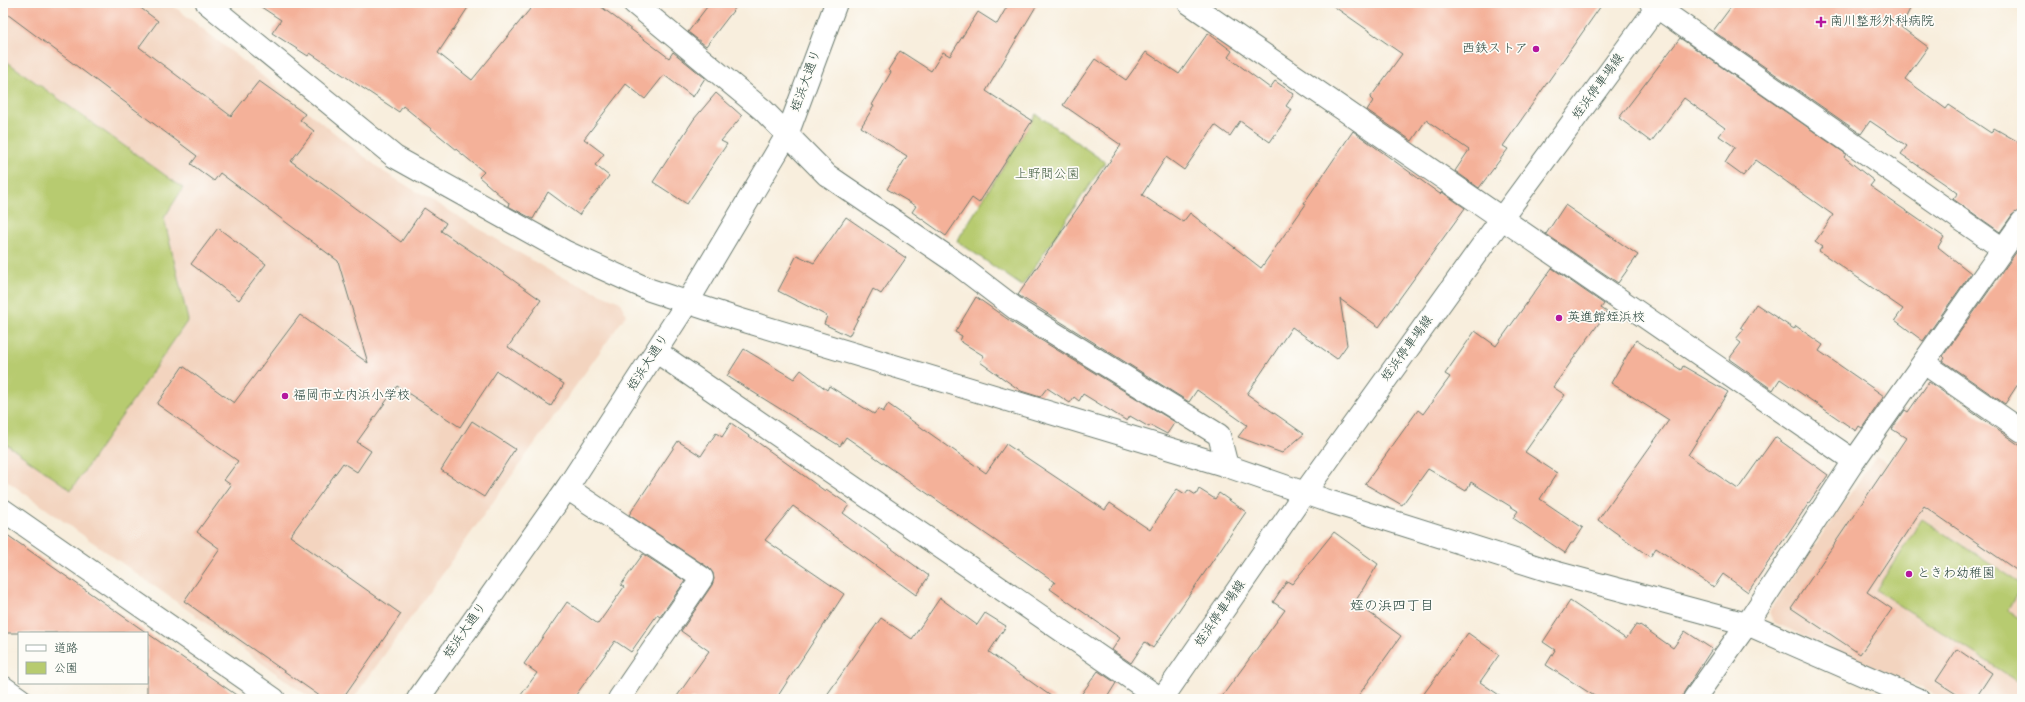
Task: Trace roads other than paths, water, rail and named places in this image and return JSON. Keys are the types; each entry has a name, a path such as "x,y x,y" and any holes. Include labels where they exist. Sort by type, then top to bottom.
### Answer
{"street":[{"path":"206,3 395,157 566,252 650,290 687,303 1227,466 1547,570 1747,624 1918,699"},
{"path":"634,3 763,110 827,176 952,260 1020,312 1219,435 1227,466"},
{"name":"姪浜大通り","path":"418,699 567,488 657,352 687,303 787,135 836,3"},
{"path":"1189,3 1854,461"},
{"path":"1656,4 2003,249"},
{"name":"姪浜停車場線","path":"1161,699 1305,492 1656,4"},
{"path":"1694,699 1747,624 1854,461 2022,222"},
{"path":"657,352 1161,699"},
{"path":"1924,363 2022,431"},
{"path":"567,488 702,578 619,699"},
{"path":"3,510 274,699"},
{"path":"3,687 20,699"}],"place":[{"name":"南川整形外科病院","path":"1821,22"},
{"name":"西鉄ストア","path":"1536,49"},
{"name":"英進館姪浜校","path":"1559,318"},
{"name":"福岡市立内浜小学校","path":"285,396"},
{"name":"ときわ幼稚園","path":"1909,574"}],"district":[{"name":"姪の浜四丁目","path":"1392,607"}],"park label":[{"name":"上野間公園","path":"1047,175"}]}
